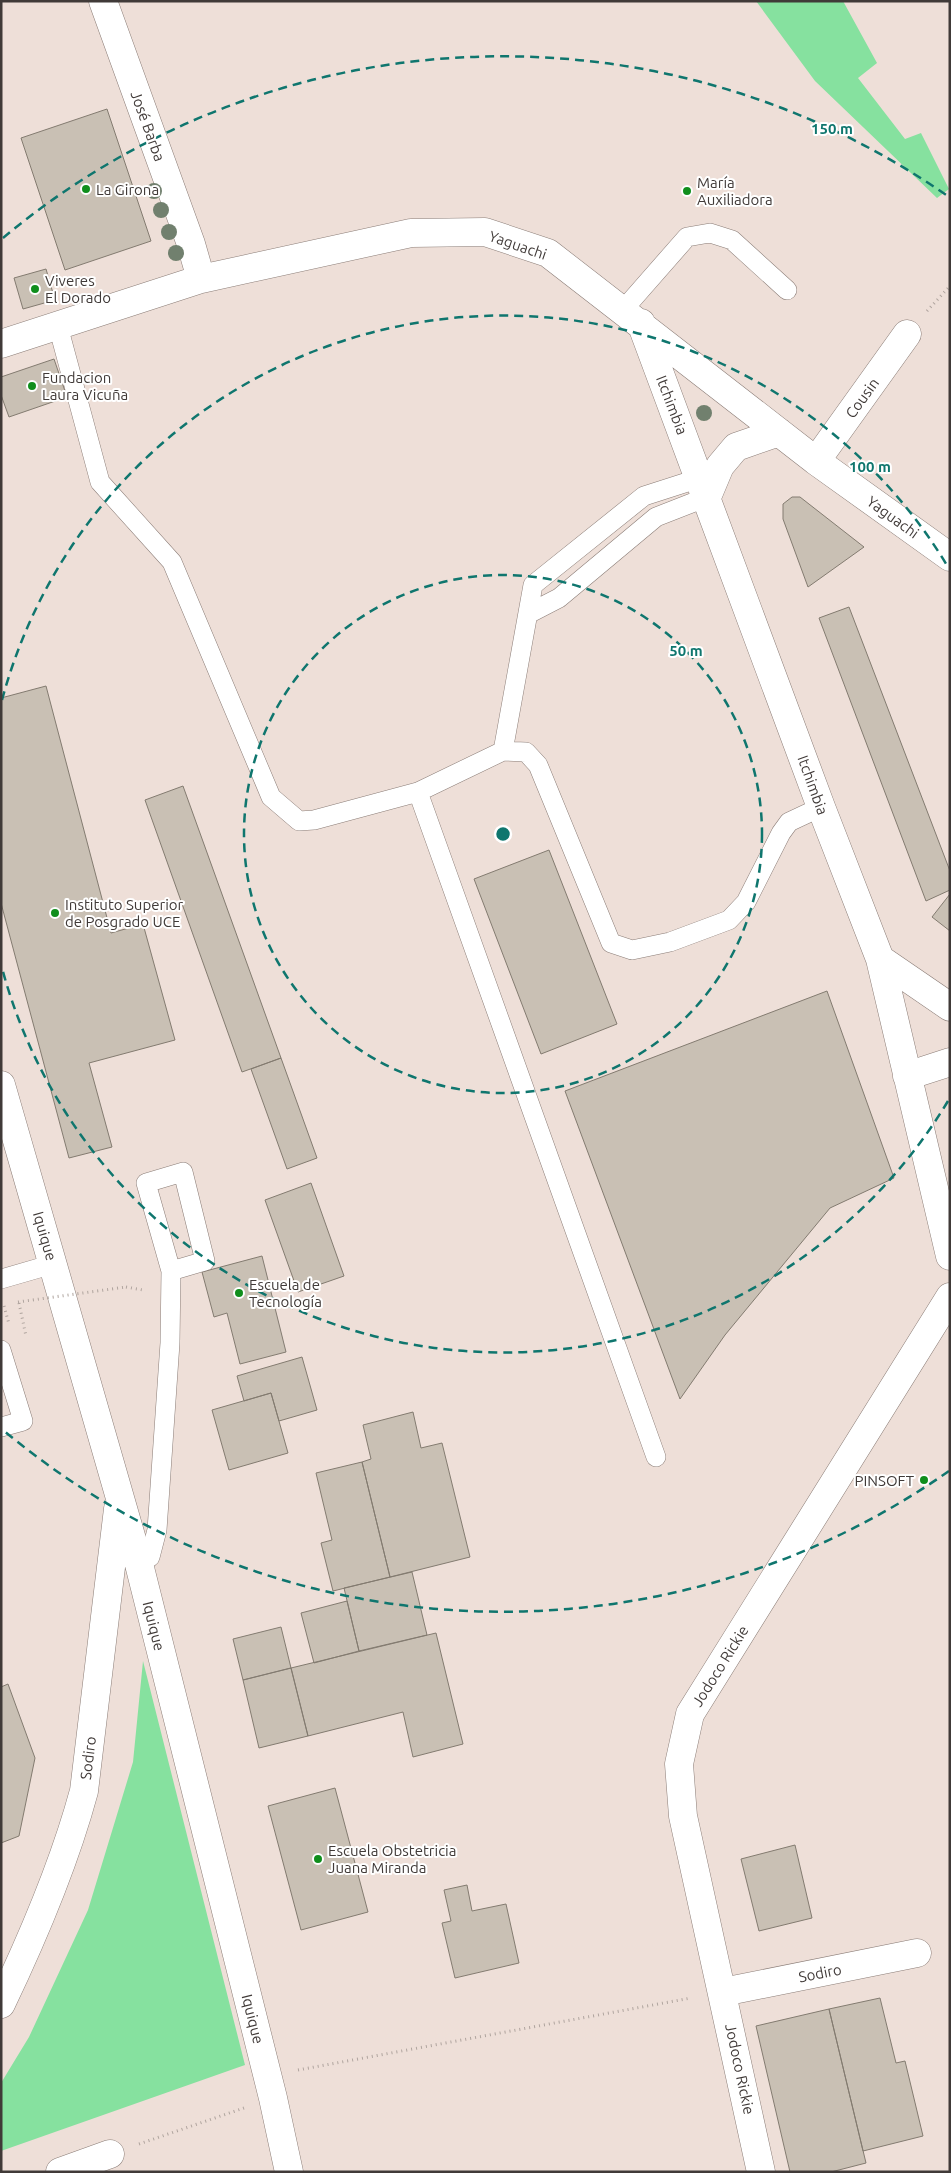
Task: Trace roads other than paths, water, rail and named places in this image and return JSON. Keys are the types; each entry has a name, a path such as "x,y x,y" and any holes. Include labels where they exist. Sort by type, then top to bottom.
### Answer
{"street":[{"name":"José Barba","path":"103,1 191,244 201,279"},
{"name":"Yaguachi","path":"1,344 201,279 411,233 485,232 548,253 816,461 950,557"},
{"name":"Itchimbia","path":"632,317 703,488 821,807 880,959 950,1256"},
{"name":"Cousin","path":"816,461 907,334"},
{"path":"703,488 736,447 779,432"},
{"path":"880,959 950,1007"},
{"path":"907,1076 950,1062"},
{"name":"Iquique","path":"1,1085 139,1564 270,2087 289,2172"},
{"name":"Jodoco Rickie","path":"761,2172 723,1992 682,1816 679,1764 690,1714 950,1297"},
{"name":"Sodiro","path":"1,2004 49,1895 72,1833 84,1791 120,1498"},
{"name":"Sodiro","path":"723,1992 917,1953"},
{"path":"60,2172 110,2154"}],"lane":[{"path":"632,317 687,237 710,233 732,240 787,290"},
{"path":"58,326 100,482 172,562 271,797 299,820 314,820 418,792 503,752 526,752 538,765 611,943 632,950 670,942 729,920 746,902 780,833 789,822 821,807"},
{"path":"528,614 559,598 656,517 703,488"},
{"path":"503,752 533,585 644,496 703,488"},
{"path":"418,792 656,1457"},
{"path":"139,1564 150,1557 157,1530 170,1343 171,1271 146,1183 183,1172 205,1261 171,1271"},
{"path":"1,1279 53,1264"},
{"path":"1,1350 23,1421 1,1427"}],"place":[{"name":"La Girona","path":"86,189"},
{"name":"María Auxiliadora","path":"687,191"},
{"name":"Viveres El Dorado","path":"35,289"},
{"name":"Fundacion Laura Vicuña","path":"32,386"},
{"name":"Instituto Superior de Posgrado UCE","path":"55,913"},
{"name":"Escuela de Tecnología","path":"239,1293"},
{"name":"PINSOFT","path":"924,1480"},
{"name":"Escuela Obstetricia Juana Miranda","path":"318,1859"}]}
